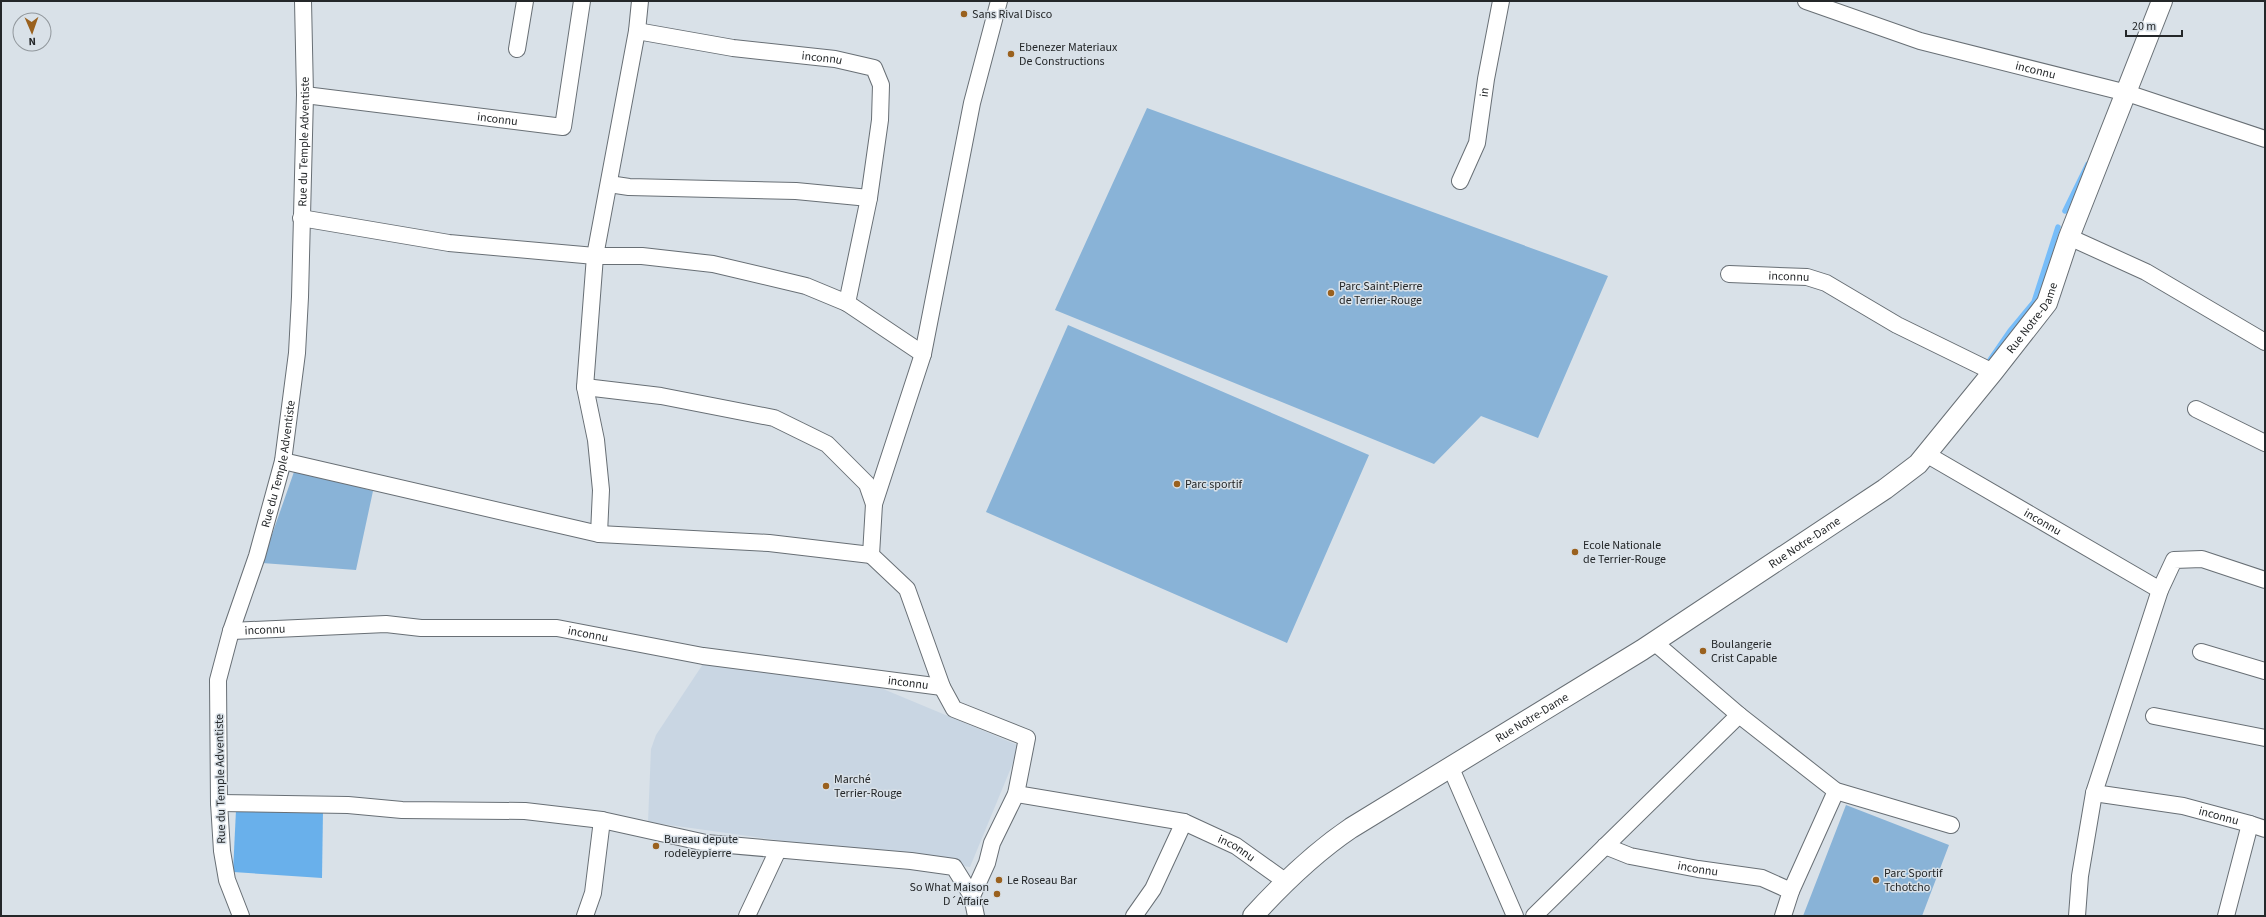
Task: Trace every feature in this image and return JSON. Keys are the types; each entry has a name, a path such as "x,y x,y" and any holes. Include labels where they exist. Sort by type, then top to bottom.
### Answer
{"street":[{"name":"Rue du Temple Adventiste","path":"241,916 227,880 222,851 219,803 218,680 231,631 257,556 283,461 297,353 300,297 305,95 303,1"},
{"path":"517,49 525,1"},
{"name":"inconnu","path":"305,95 563,127 582,1"},
{"path":"600,534 602,490 596,440 585,387 595,256 637,31 640,1"},
{"path":"283,461 600,534 769,543 871,555 874,504 923,354 972,103 999,1"},
{"name":"in","path":"1460,181 1477,143 1486,79 1501,1"},
{"name":"inconnu","path":"1806,1 1920,41 2127,93 2265,139"},
{"name":"Rue Notre-Dame","path":"1253,916 1284,881 1332,841 1351,828 1450,766 1526,723 1654,642 1852,511 1918,464 2047,303 2069,237 2162,1"},
{"name":"inconnu","path":"637,31 733,48 835,59 874,68 881,85 880,120 868,198 847,303"},
{"path":"609,184 645,187 796,191 868,198"},
{"path":"301,218 449,243 595,256 642,256 713,264 806,286 847,303 923,354"},
{"path":"2069,237 2146,272 2265,342"},
{"name":"inconnu","path":"1729,274 1807,277 1826,283 1897,325 1993,372"},
{"path":"585,387 661,396 774,418 827,444 867,484 874,504"},
{"path":"2196,409 2265,443"},
{"name":"inconnu","path":"1926,454 2160,590"},
{"name":"inconnu","path":"871,555 907,589 942,687 954,709 1027,738 1016,794 992,843 987,863 972,896"},
{"path":"2077,916 2080,876 2094,793 2160,590 2174,560 2202,559 2265,580"},
{"name":"inconnu","path":"231,631 386,624 421,628 557,628 703,656 942,687"},
{"path":"1654,642 1739,715 1836,791 1951,825"},
{"path":"2200,652 2265,671"},
{"path":"1534,916 1739,715"},
{"path":"2154,716 2265,738"},
{"path":"1450,766 1515,916"},
{"path":"1783,916 1791,891 1836,791"},
{"name":"inconnu","path":"2094,793 2184,806 2250,824 2226,916"},
{"name":"inconnu","path":"1016,794 1184,822 1236,846 1284,881"},
{"path":"219,803 348,805 402,810 525,810 602,820 706,843 911,861 954,867 972,896 976,916"},
{"path":"585,916 593,893 602,820"},
{"path":"1134,916 1153,889 1184,822"},
{"path":"2250,824 2265,828"},
{"name":"inconnu","path":"1605,846 1630,856 1698,869 1762,878 1791,891"},
{"path":"747,916 778,850"}],"shaded area":[{"name":"Parc Saint-Pierre de Terrier-Rouge","path":"1147,108 1608,276 1538,438 1481,416 1434,464 1055,310"},
{"name":"Parc sportif","path":"1068,325 1369,455 1287,643 986,512"},
{"path":"295,469 373,491 356,570 262,563"},
{"name":"Marché Terrier-Rouge","path":"703,664 876,686 1020,746 970,867 648,822 651,749 656,735"},
{"name":"Parc Sportif Tchotcho","path":"1846,805 1949,845 1922,916 1803,916"},
{"path":"236,810 323,810 322,878 233,872"}],"waterway":[{"path":"2065,211 2088,164"},
{"path":"1990,360 2010,331 2034,302 2058,227"}],"place":[{"name":"Sans Rival Disco","path":"964,14"},
{"name":"Ebenezer Materiaux De Constructions","path":"1011,54"},
{"name":"Parc Saint-Pierre de Terrier-Rouge","path":"1331,293"},
{"name":"Parc sportif","path":"1177,484"},
{"name":"Ecole Nationale de Terrier-Rouge","path":"1575,552"},
{"name":"Boulangerie Crist Capable","path":"1703,651"},
{"name":"Marché Terrier-Rouge","path":"826,786"},
{"name":"Bureau depute rodeleypierre","path":"656,846"},
{"name":"Le Roseau Bar","path":"999,880"},
{"name":"Parc Sportif Tchotcho","path":"1876,880"},
{"name":"So What Maison D´Affaire","path":"997,894"}]}
